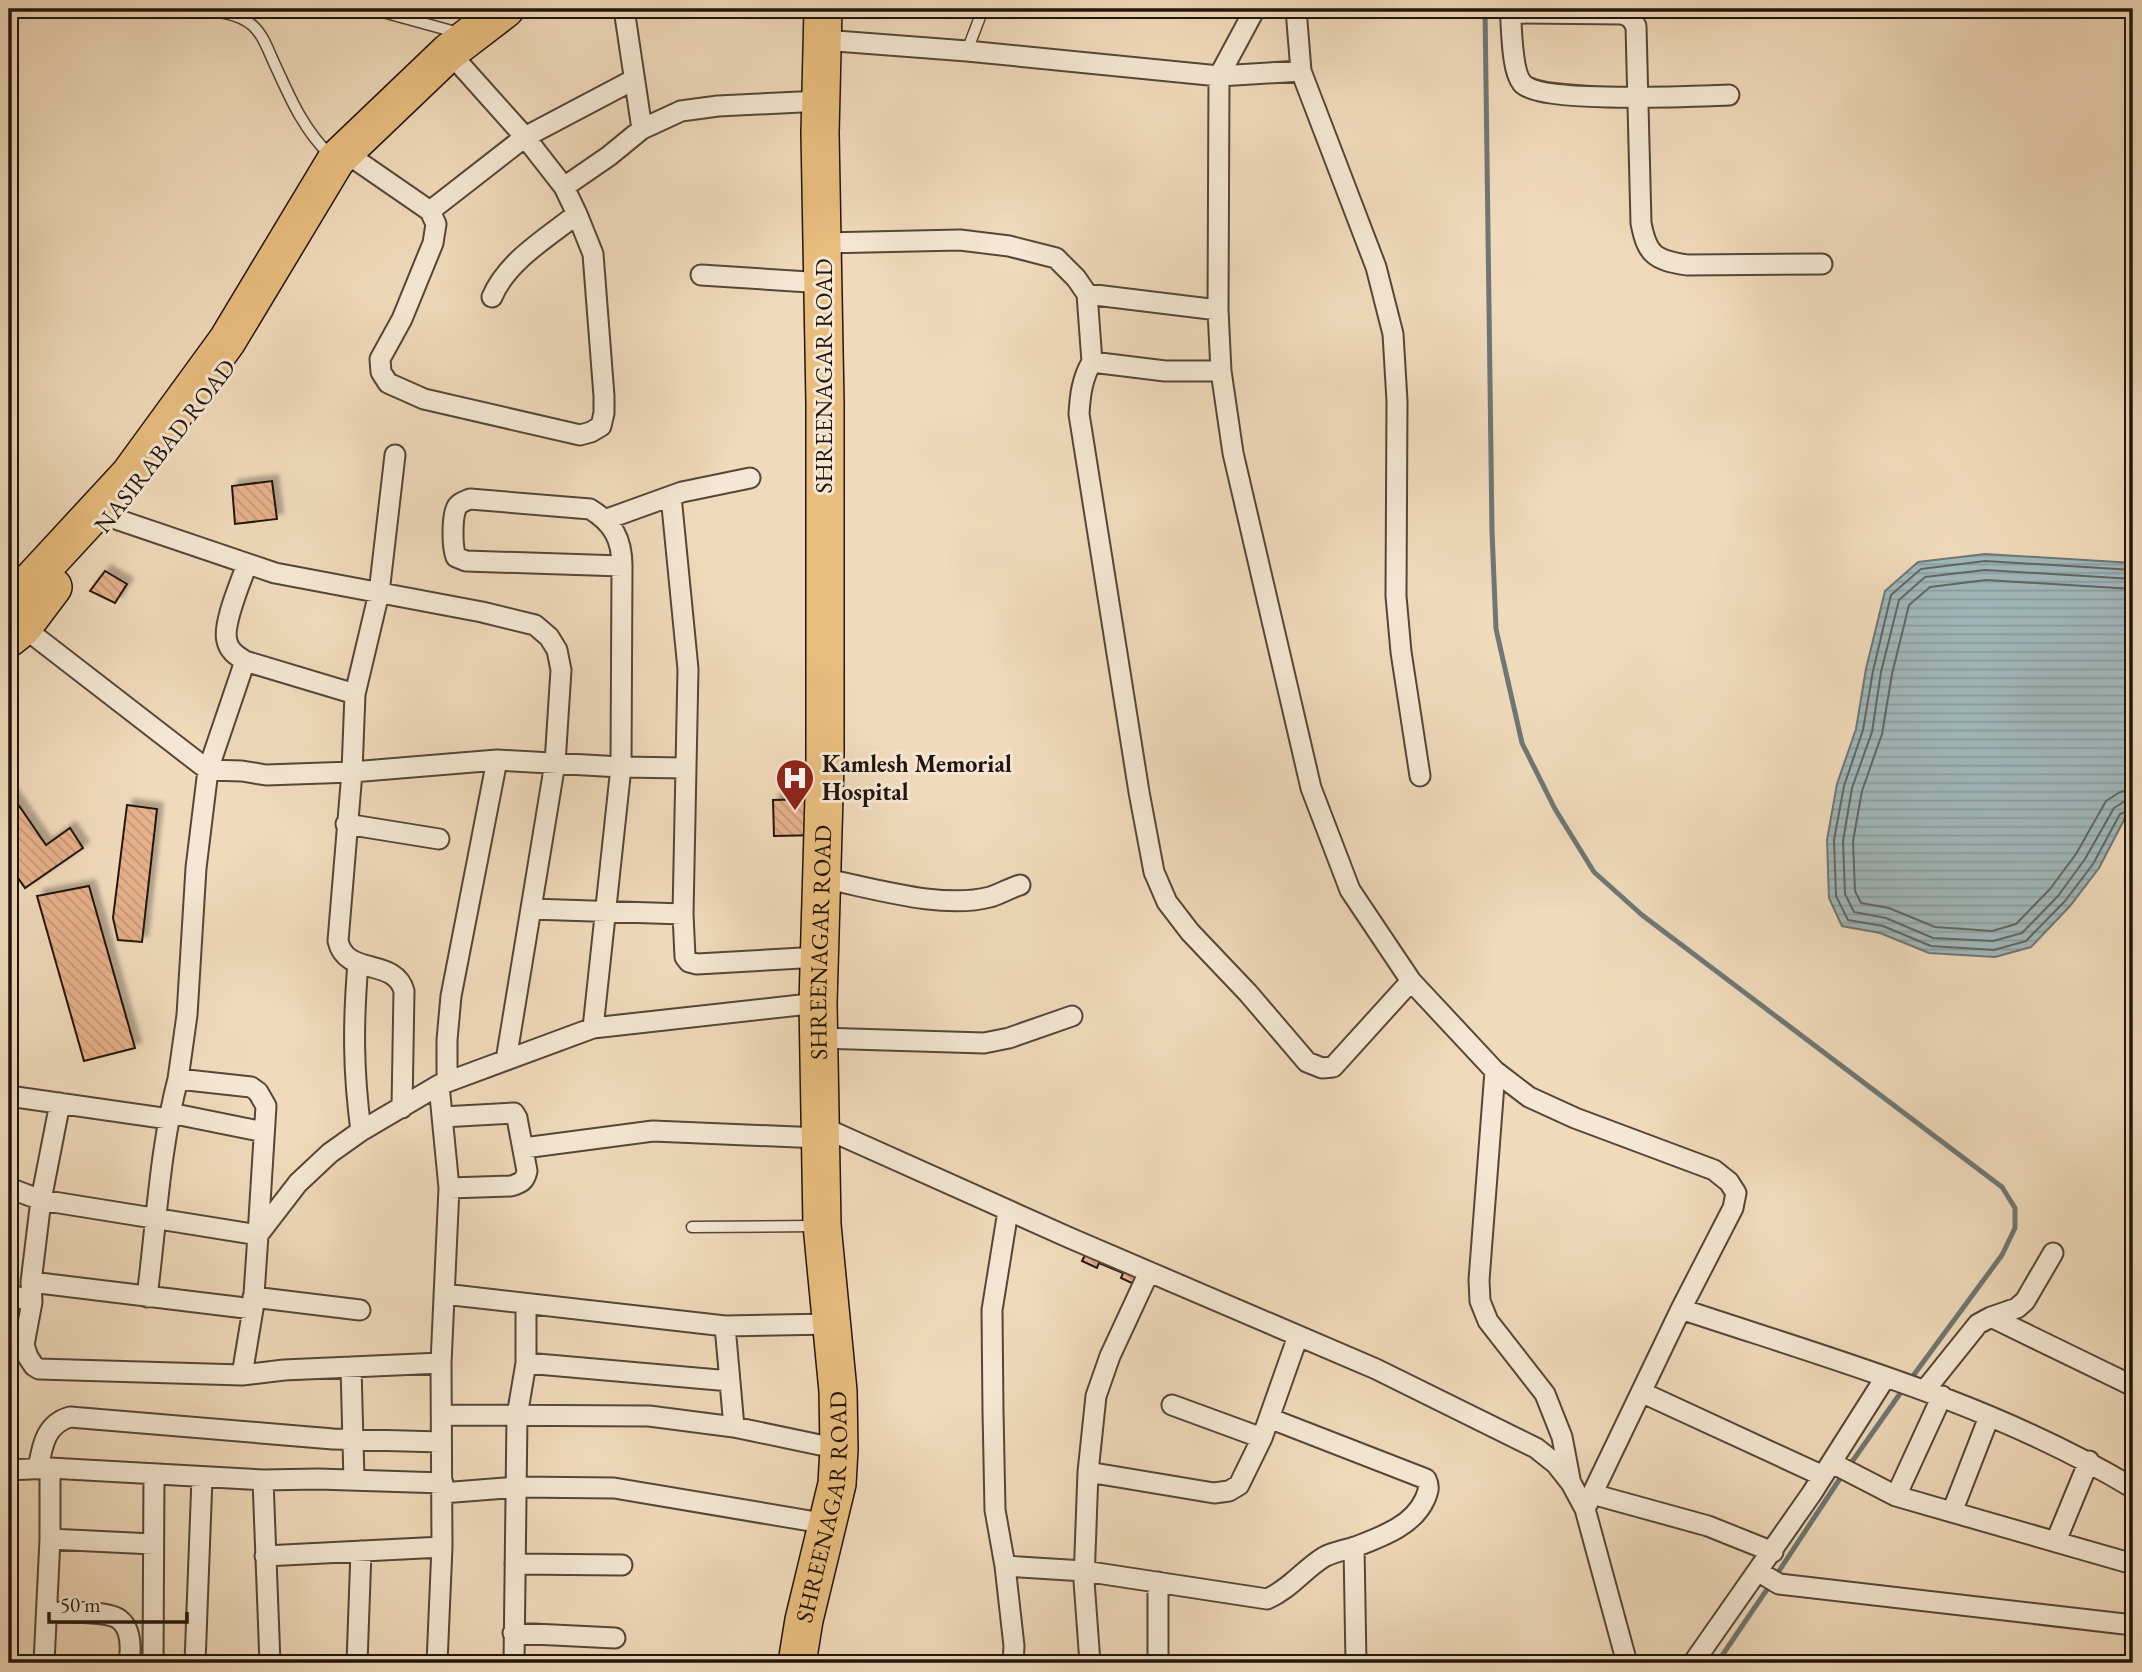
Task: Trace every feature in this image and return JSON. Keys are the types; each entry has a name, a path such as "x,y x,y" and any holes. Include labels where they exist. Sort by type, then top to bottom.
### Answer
{"highway":[{"name":"NASIRABAD ROAD","path":"13,623 130,474 227,341 343,148 459,44 505,9"},
{"name":"SHREENAGAR ROAD","path":"797,1663 804,1620 836,1484 839,1449 838,1391 822,1225 818,957 825,762 821,117 823,24"},
{"name":"NASIRABAD ROAD","path":"13,623 75,558 209,398 325,210 343,148"}],"street":[{"path":"624,9 642,129"},
{"path":"1255,9 1219,76 1218,310 1221,371 1233,453 1311,788 1350,890 1410,981 1495,1071 1529,1097 1575,1118 1714,1170 1729,1182 1736,1193 1733,1208 1588,1502"},
{"path":"1296,9 1301,71 1376,267 1393,334 1397,401 1396,596 1401,652 1420,776"},
{"path":"1729,95 1638,97 1551,94 1531,90 1522,83 1516,73 1511,11 1622,14 1630,17 1636,26 1637,38 1638,97 1641,223 1645,242 1653,255 1666,262 1688,265 1822,264"},
{"path":"823,24 967,51 1219,76 1301,71"},
{"path":"343,148 430,211 436,232 402,318 380,359 381,372 388,383 425,399 580,435 601,426 604,396 593,254 564,187 459,44"},
{"path":"430,211 525,137 633,80"},
{"path":"564,187 642,129 681,111 718,106 821,117"},
{"path":"492,297 507,271 577,214"},
{"path":"823,243 960,240 1009,246 1056,258 1076,278 1087,294 1092,362 1087,370 1080,397 1079,414 1139,792 1154,872 1167,902 1190,932 1248,993 1307,1062 1322,1068 1333,1067 1410,981"},
{"path":"701,275 824,284"},
{"path":"1087,294 1218,310"},
{"path":"1092,362 1165,371 1221,371"},
{"path":"395,455 379,593 355,694 352,772 338,941 340,952 358,963 395,975 401,981 404,991 402,1108"},
{"path":"607,519 705,486 750,478"},
{"path":"671,496 688,669 683,914 685,957 689,962 697,964 818,957"},
{"path":"593,1028 621,767 622,566 622,554 607,519 590,509 470,499 456,508 453,549 456,557 466,561 622,566"},
{"path":"110,517 275,573 482,612 535,625 549,637 557,650 561,670 555,763 506,1060"},
{"path":"247,564 225,631 227,643 234,654 246,661 355,694"},
{"path":"13,623 208,770 266,775 352,772 497,760 685,768"},
{"path":"147,1297 169,1116 178,1079 187,1015 196,868 208,770 246,661"},
{"path":"437,1663 442,1547 441,1363 449,1188 442,1117 443,1084 451,996 497,760"},
{"path":"346,824 439,839"},
{"path":"821,878 925,899 961,901 989,897 1020,884"},
{"path":"531,909 683,914"},
{"path":"358,963 353,1059 361,1131"},
{"path":"258,1235 298,1183 330,1153 361,1131 443,1084 593,1028 819,1021 984,1043 1009,1038 1072,1016"},
{"path":"1495,1071 1479,1280 1480,1301 1488,1321 1545,1394 1562,1437 1571,1483"},
{"path":"178,1079 250,1087 258,1092 266,1106 253,1303 242,1375"},
{"path":"9,1096 169,1116 264,1132"},
{"path":"60,1103 41,1200 31,1282 32,1302 24,1345 34,1366 39,1369 242,1375 284,1370 441,1363"},
{"path":"442,1117 514,1113 524,1148 527,1171 525,1178 512,1186 449,1188"},
{"path":"524,1148 653,1131 820,1132 1377,1369 1536,1448 1556,1464 1588,1502 1627,1663"},
{"path":"9,1188 41,1200 258,1235"},
{"path":"1008,1211 992,1310 995,1510 1005,1566 1014,1646 1013,1663"},
{"path":"1896,1496 1927,1391 1970,1331 1991,1317 2017,1308 2025,1301 2053,1253"},
{"path":"1090,1663 1084,1571 1088,1472 1096,1396 1110,1356 1149,1272"},
{"path":"31,1282 147,1297 360,1310"},
{"path":"9,1294 32,1302"},
{"path":"444,1294 725,1326 832,1324"},
{"path":"514,1663 517,1416 526,1363 526,1304"},
{"path":"1681,1309 1927,1391 2089,1461 2133,1488"},
{"path":"1991,1317 2133,1386"},
{"path":"725,1326 734,1427"},
{"path":"1088,1472 1214,1493 1229,1491 1239,1485 1262,1438 1298,1336"},
{"path":"526,1363 730,1381"},
{"path":"351,1367 354,1480"},
{"path":"1693,1663 1767,1577 1773,1552 1891,1380"},
{"path":"1641,1392 1896,1496 2133,1564"},
{"path":"1172,1405 1262,1438"},
{"path":"442,1415 649,1416 734,1427 839,1449"},
{"path":"1952,1512 1989,1417"},
{"path":"44,1663 50,1539 43,1442 52,1427 61,1420 70,1418 354,1439 441,1442"},
{"path":"1005,1566 1084,1571 1267,1599 1281,1593 1328,1555 1354,1547 1411,1520 1419,1511 1429,1490 1426,1479 1269,1418"},
{"path":"2056,1541 2089,1461"},
{"path":"9,1470 44,1469 263,1480 354,1480 442,1488 614,1488 828,1524"},
{"path":"153,1663 154,1475"},
{"path":"195,1663 202,1478"},
{"path":"263,1480 270,1663"},
{"path":"1588,1502 1708,1527 1773,1552"},
{"path":"50,1539 153,1544"},
{"path":"265,1556 442,1547"},
{"path":"1354,1547 1356,1663"},
{"path":"357,1663 361,1550"},
{"path":"514,1564 622,1565"},
{"path":"1767,1577 2133,1625"},
{"path":"1158,1582 1158,1663"},
{"path":"47,1612 110,1615 120,1620 127,1630 131,1648 129,1663"},
{"path":"513,1633 615,1637"}],"lane":[{"path":"189,9 228,13 251,24 262,38 298,115 343,148"},
{"path":"967,51 983,9"},
{"path":"376,10 459,44"},
{"path":"692,1227 822,1225"}],"water":[{"path":"1985,554 2133,563 2133,814 2125,818 2099,868 2070,906 2031,947 1995,957 1929,953 1880,933 1842,926 1829,898 1827,840 1837,784 1856,729 1866,669 1885,591 1918,562"}],"building":[{"path":"272,481 277,519 235,524 232,486"},
{"path":"105,571 127,584 115,603 90,591"},
{"path":"9,791 46,845 70,828 83,848 25,888 9,865"},
{"path":"814,799 821,835 774,836 773,800"},
{"path":"127,805 157,809 142,942 118,940 113,918"},
{"path":"89,886 135,1048 84,1061 37,896"},
{"path":"1087,1251 1141,1275 1136,1285 1121,1278 1123,1273 1099,1263 1097,1268 1082,1261"}],"waterway":[{"path":"1485,9 1492,531 1496,629 1522,743 1555,809 1594,872 1642,915 2002,1187 2015,1208 2015,1228 2002,1255 1910,1380"},
{"path":"1849,1466 1904,1388"},
{"path":"1775,1577 1843,1474"},
{"path":"1717,1663 1770,1585"}],"place":[{"name":"Kamlesh Memorial Hospital","path":"795,812"}]}
